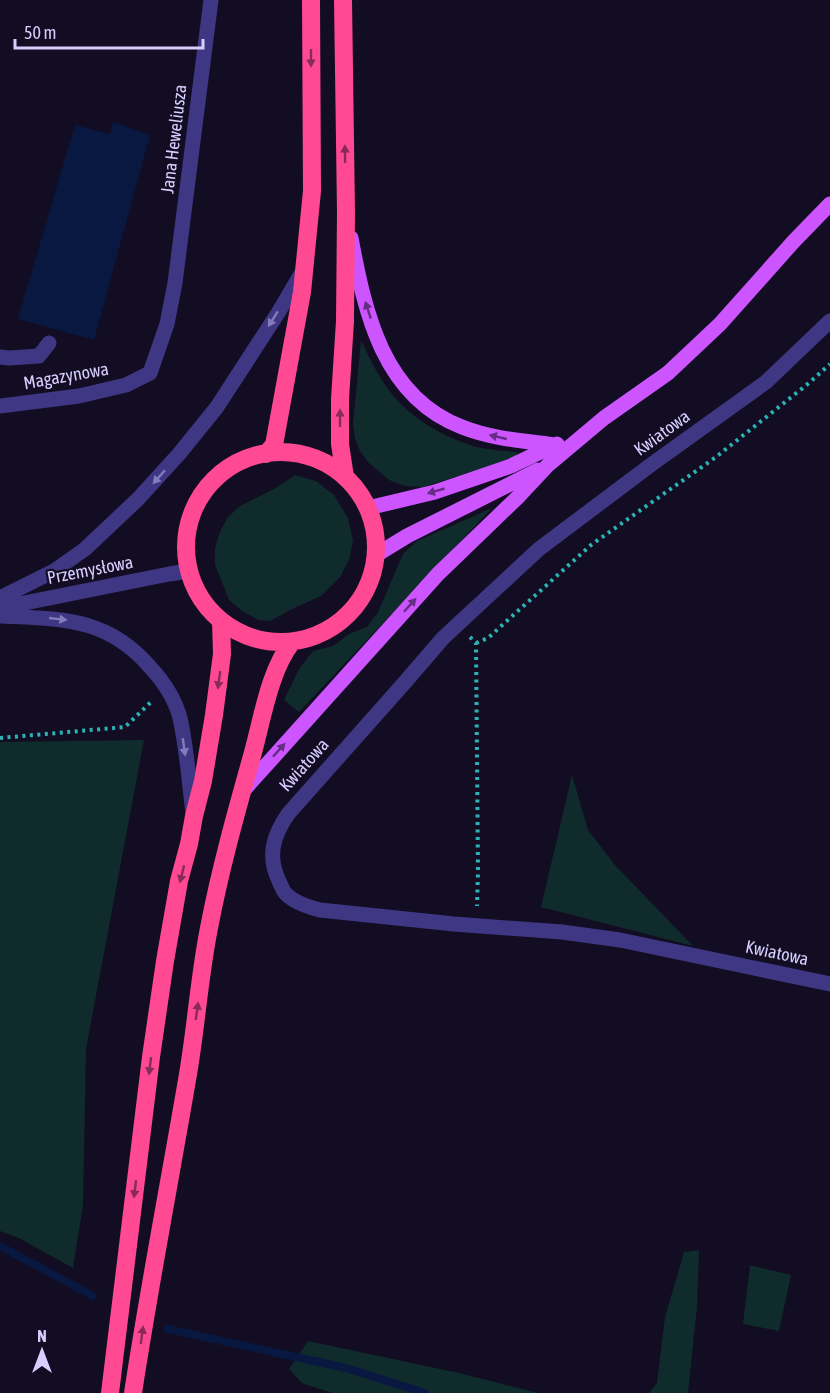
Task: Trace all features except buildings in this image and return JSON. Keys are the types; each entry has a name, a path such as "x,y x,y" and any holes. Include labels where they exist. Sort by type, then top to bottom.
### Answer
{"highway":[{"path":"266,454 274,445 302,292 312,191 311,0"},
{"path":"343,0 346,212 345,321 340,399 340,444 345,477"},
{"path":"287,452 308,456 327,464 345,477 358,491 368,508 375,531 376,555 370,580 358,603 340,622 317,635 292,642 267,641 242,634 221,621 207,607 196,590 189,572 186,545 190,519 201,495 218,476 240,461 266,454 287,452"},
{"path":"110,1393 153,1046 179,881 203,781 214,715 222,654 221,621"},
{"path":"134,1393 190,1062 209,929 240,794 274,676 286,649 292,642"}],"main road":[{"path":"240,794 438,574 548,465 604,418 668,372 711,332 830,204"},
{"path":"346,212 365,304 382,353 405,388 430,410 463,428 507,439 556,445"},
{"path":"368,508 435,492 511,466 556,445 604,418"},
{"path":"376,555 407,536 548,465"}],"street":[{"name":"Jana Heweliusza","path":"176,283 211,0"},
{"path":"0,598 54,571 86,549 138,499 217,407 304,269"},
{"name":"Magazynowa","path":"0,406 79,396 126,385 150,373 167,324 176,283"},
{"name":"Kwiatowa","path":"830,321 766,382 539,549 443,638 303,796 279,828 272,852 273,864 285,893 301,904 320,910 454,924 562,932 620,940 830,984"},
{"path":"0,357 39,356 49,343"},
{"name":"Przemysłowa","path":"0,608 189,572"},
{"path":"0,616 60,619 85,623 126,643 141,656 168,690 179,716 194,816"}],"path":[{"path":"476,643 488,638 591,545 716,457 830,364"},
{"path":"462,631 476,643 478,861 476,924"},
{"path":"0,738 125,728 159,695"}],"green space":[{"path":"361,340 388,389 418,418 455,439 481,448 518,452 516,456 423,487 405,486 389,480 368,462 355,439 353,424"},
{"path":"295,475 316,481 334,495 348,518 353,541 349,560 340,577 321,596 270,621 259,620 242,611 229,600 215,565 215,548 227,518 240,506 274,489"},
{"path":"492,508 299,712 284,700 299,669 313,651 333,646 349,634 367,627 378,612 403,554 417,541"},
{"path":"144,740 86,1049 83,1205 73,1268 19,1238 0,1231 0,742"},
{"path":"572,775 588,830 615,865 693,946 541,907"},
{"path":"699,1250 697,1307 688,1393 649,1393 657,1383 665,1317 684,1252"},
{"path":"750,1265 791,1275 779,1331 743,1324"},
{"path":"308,1341 459,1373 538,1393 332,1393 302,1383 289,1369"}],"water":[{"path":"113,122 150,135 94,340 18,319 75,125 110,134"}],"waterway":[{"path":"0,1246 93,1296"},
{"path":"168,1329 346,1368 425,1393"}]}
